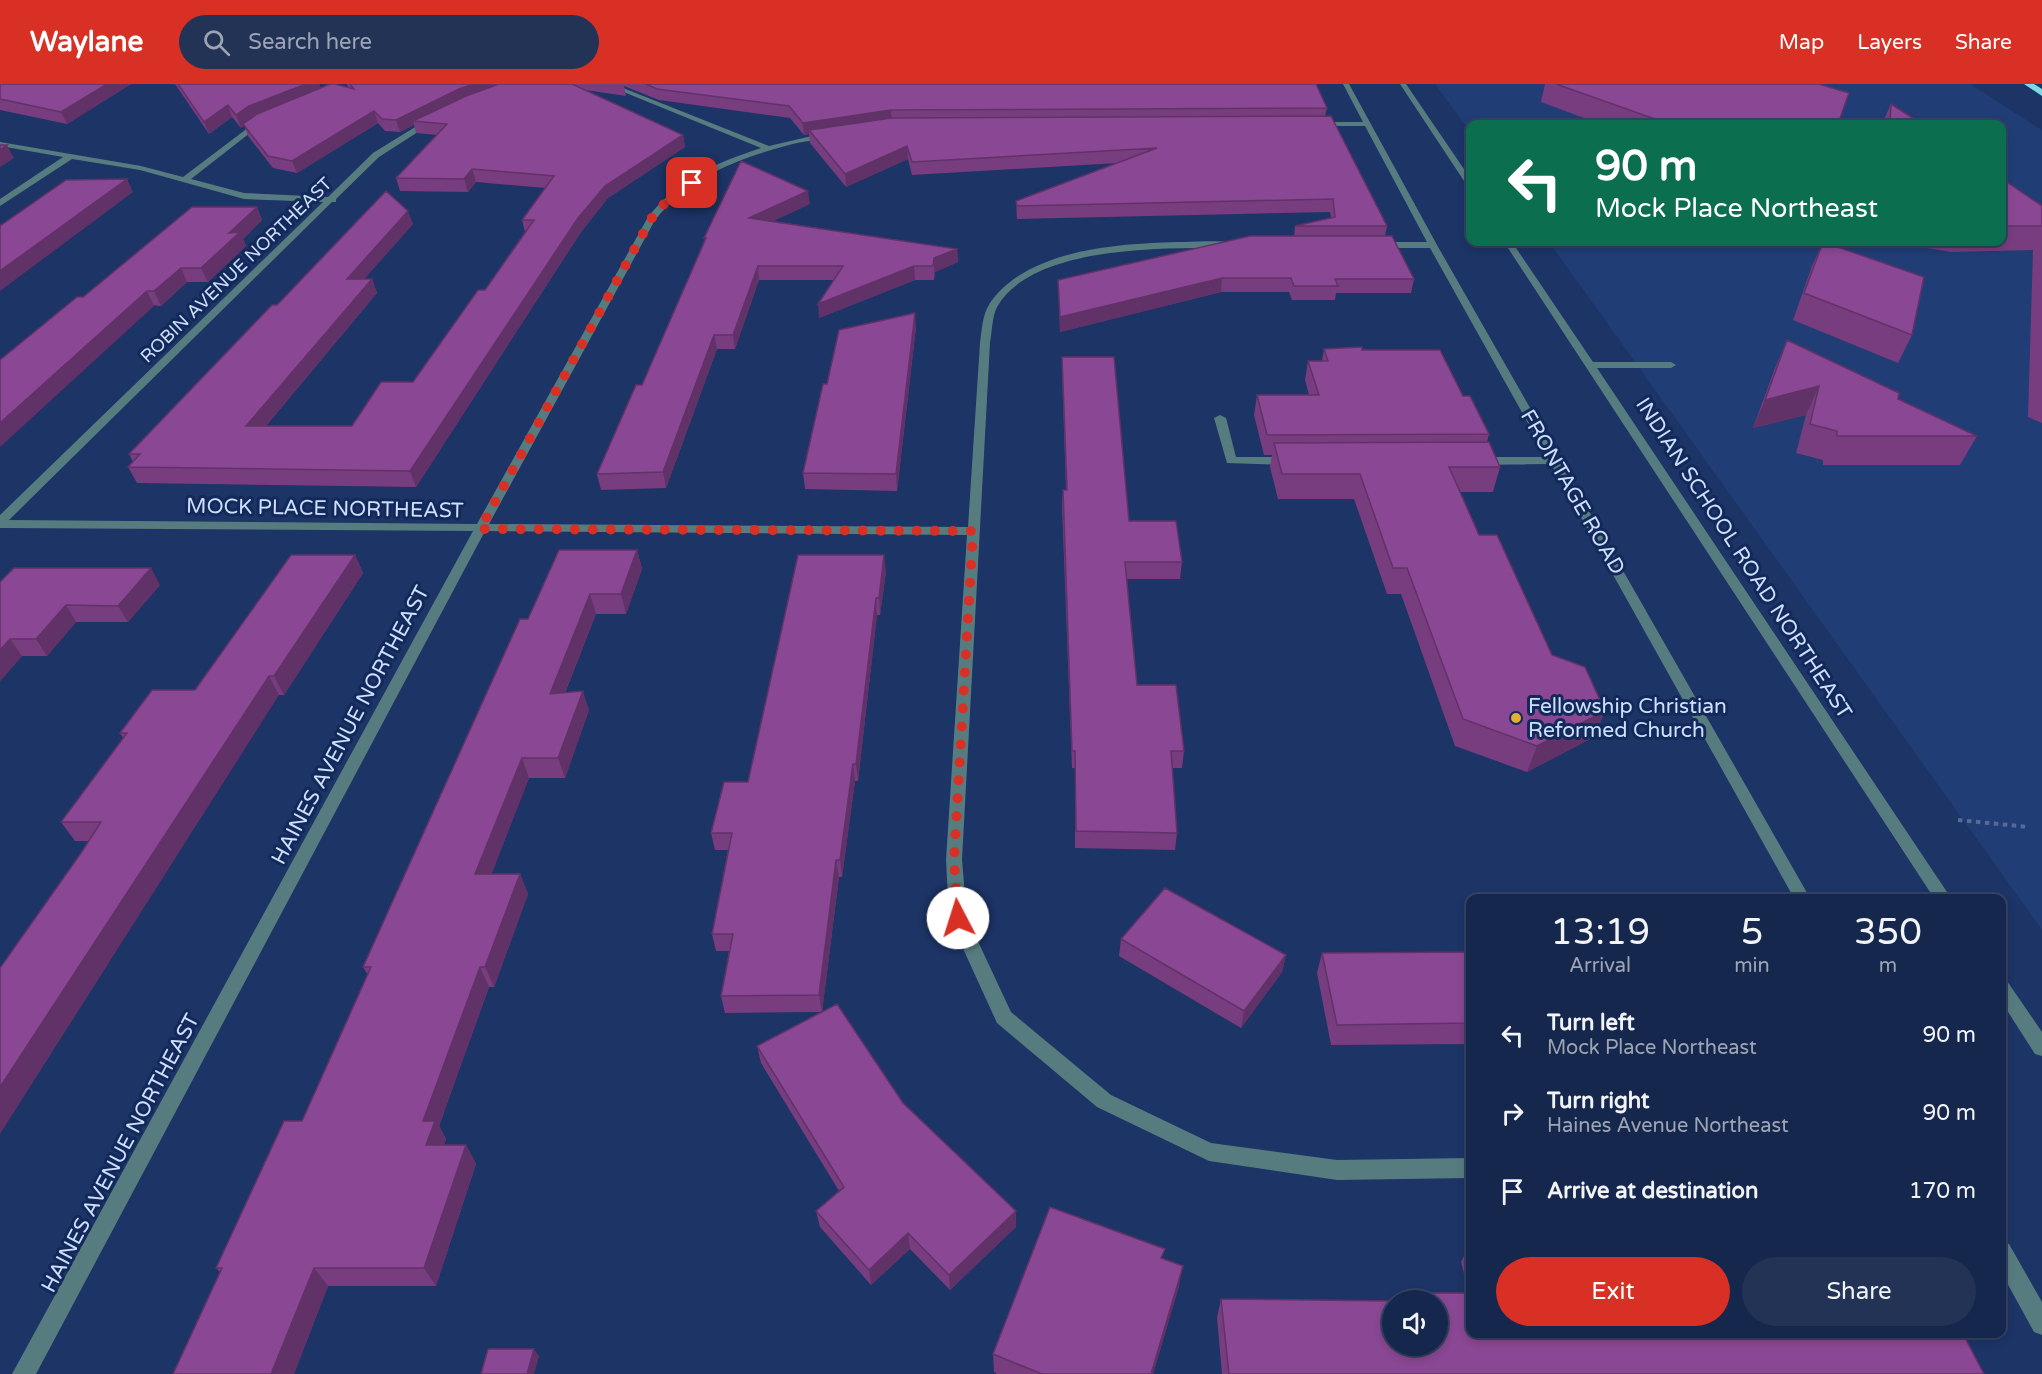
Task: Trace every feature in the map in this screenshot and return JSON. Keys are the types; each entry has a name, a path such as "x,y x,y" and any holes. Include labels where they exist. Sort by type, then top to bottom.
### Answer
{"highway":[{"path":"2028,84 2042,93"}],"street":[{"path":"607,84 767,148"},
{"name":"FRONTAGE ROAD","path":"1346,84 1433,245 1800,894"},
{"path":"1403,84 1466,178"},
{"path":"183,181 257,122 272,115"},
{"name":"ROBIN AVENUE NORTHEAST","path":"0,523 392,143 442,116"},
{"path":"1306,124 1368,124"},
{"name":"HAINES AVENUE NORTHEAST","path":"24,1374 480,529 651,219 672,195 712,171 767,148 837,133"},
{"path":"0,144 141,168 244,196 333,200"},
{"path":"0,202 70,156"},
{"path":"1245,245 1173,245 1108,249 1056,261 1021,278 994,304 985,343 973,531 954,860 958,918 1004,1017 1104,1101 1209,1152 1337,1170 1466,1168"},
{"path":"1364,245 1433,245"},
{"name":"INDIAN SCHOOL ROAD NORTHEAST","path":"1511,246 1940,894"},
{"path":"1590,365 1671,365"},
{"path":"1220,418 1231,461 1300,461"},
{"path":"1462,461 1555,460"},
{"name":"MOCK PLACE NORTHEAST","path":"0,523 480,529 973,531"},
{"path":"2006,994 2042,1048"},
{"path":"2006,1260 2042,1324"}],"path":[{"path":"1958,820 2029,827"}],"shaded area":[{"path":"1435,84 1970,84 2042,130 2042,930 1552,246 2006,246 2006,120 1466,120 1466,127"}],"building":[{"path":"0,84 107,84 61,112 0,99"},
{"path":"178,84 306,84 249,106 236,115 228,105 204,122"},
{"path":"330,84 354,89 350,84 474,84 396,120 382,119 374,111 292,161 268,156 243,124 257,114"},
{"path":"499,84 572,84 683,135 605,186 578,218 410,471 128,467 140,454 129,454 272,305 277,305 386,191 408,211 347,279 372,279 246,426 352,426 381,382 413,382 478,290 485,290 534,220 522,220 554,176 472,169 464,179 396,178 447,124 413,121 466,96"},
{"path":"646,84 1316,84 1327,108 891,110 803,123 789,106 657,89"},
{"path":"1556,84 1819,84 1849,93 1839,120 1658,120"},
{"path":"1891,104 1916,120 1890,120"},
{"path":"1331,116 1387,226 1295,226 1335,217 1333,199 1017,206 1016,201 1157,148 912,162 907,146 845,174 809,130 891,118"},
{"path":"741,161 808,191 749,218 957,249 934,258 933,266 914,266 818,304 843,266 758,266 733,335 714,335 663,472 597,474 636,385 642,385 706,238 704,238"},
{"path":"127,179 0,271 0,226 66,180"},
{"path":"2006,181 2042,206 2042,226 2006,226"},
{"path":"192,207 257,207 229,233 240,232 201,268 181,268 154,291 147,291 0,423 0,360 77,297 83,297"},
{"path":"1250,236 1392,236 1414,279 1335,279 1338,286 1294,286 1291,278 1222,278 1060,317 1058,280"},
{"path":"1822,246 1835,246 1924,277 1912,335 1804,293"},
{"path":"915,313 896,474 803,473 823,384 827,384 839,330"},
{"path":"1787,340 1899,393 1898,399 1977,436 1837,436 1837,431 1810,424 1819,386 1765,400"},
{"path":"1362,347 1362,350 1440,350 1463,396 1470,396 1489,434 1267,435 1257,395 1319,395 1308,361 1328,361 1324,349"},
{"path":"1062,357 1114,357 1129,521 1176,521 1182,562 1125,562 1137,685 1176,685 1184,751 1171,751 1177,833 1076,831 1075,751 1072,751 1063,490 1067,490"},
{"path":"1489,442 1500,467 1449,467 1479,535 1497,535 1552,655 1585,667 1605,711 1537,746 1463,719 1407,568 1393,568 1360,474 1282,474 1274,443"},
{"path":"559,550 637,550 621,594 590,594 550,694 583,691 558,758 522,758 475,874 520,874 485,967 480,967 423,1121 435,1121 426,1145 466,1145 424,1268 314,1268 271,1374 173,1374 222,1268 216,1268 284,1121 302,1121 371,967 363,967 520,619 528,619"},
{"path":"291,555 355,555 274,676 269,676 0,1087 0,968 101,822 61,822 127,733 120,733 152,690 195,690"},
{"path":"798,555 884,555 879,598 876,598 856,764 853,764 840,860 836,860 819,995 721,996 733,934 712,934 732,833 711,833 724,782 748,782"},
{"path":"14,568 151,568 118,606 66,605 36,639 10,639 0,650 0,582"},
{"path":"1165,888 1286,955 1244,1011 1121,939"},
{"path":"1466,952 1466,1023 1337,1025 1322,953"},
{"path":"837,1004 903,1103 1016,1211 949,1275 908,1233 869,1270 816,1211 844,1187 757,1046"},
{"path":"1050,1207 1165,1249 1161,1258 1183,1266 1151,1374 1042,1374 993,1354"},
{"path":"1448,1293 1466,1293 1466,1338 1965,1338 1984,1374 1229,1374 1221,1299 1382,1301 1382,1356 1448,1356"},
{"path":"488,1349 534,1349 527,1374 481,1374"}],"place":[{"name":"Fellowship Christian Reformed Church","path":"1516,718"}],"route":[{"path":"692,183 672,195 651,219 480,529 973,531 954,860 958,918"}]}
